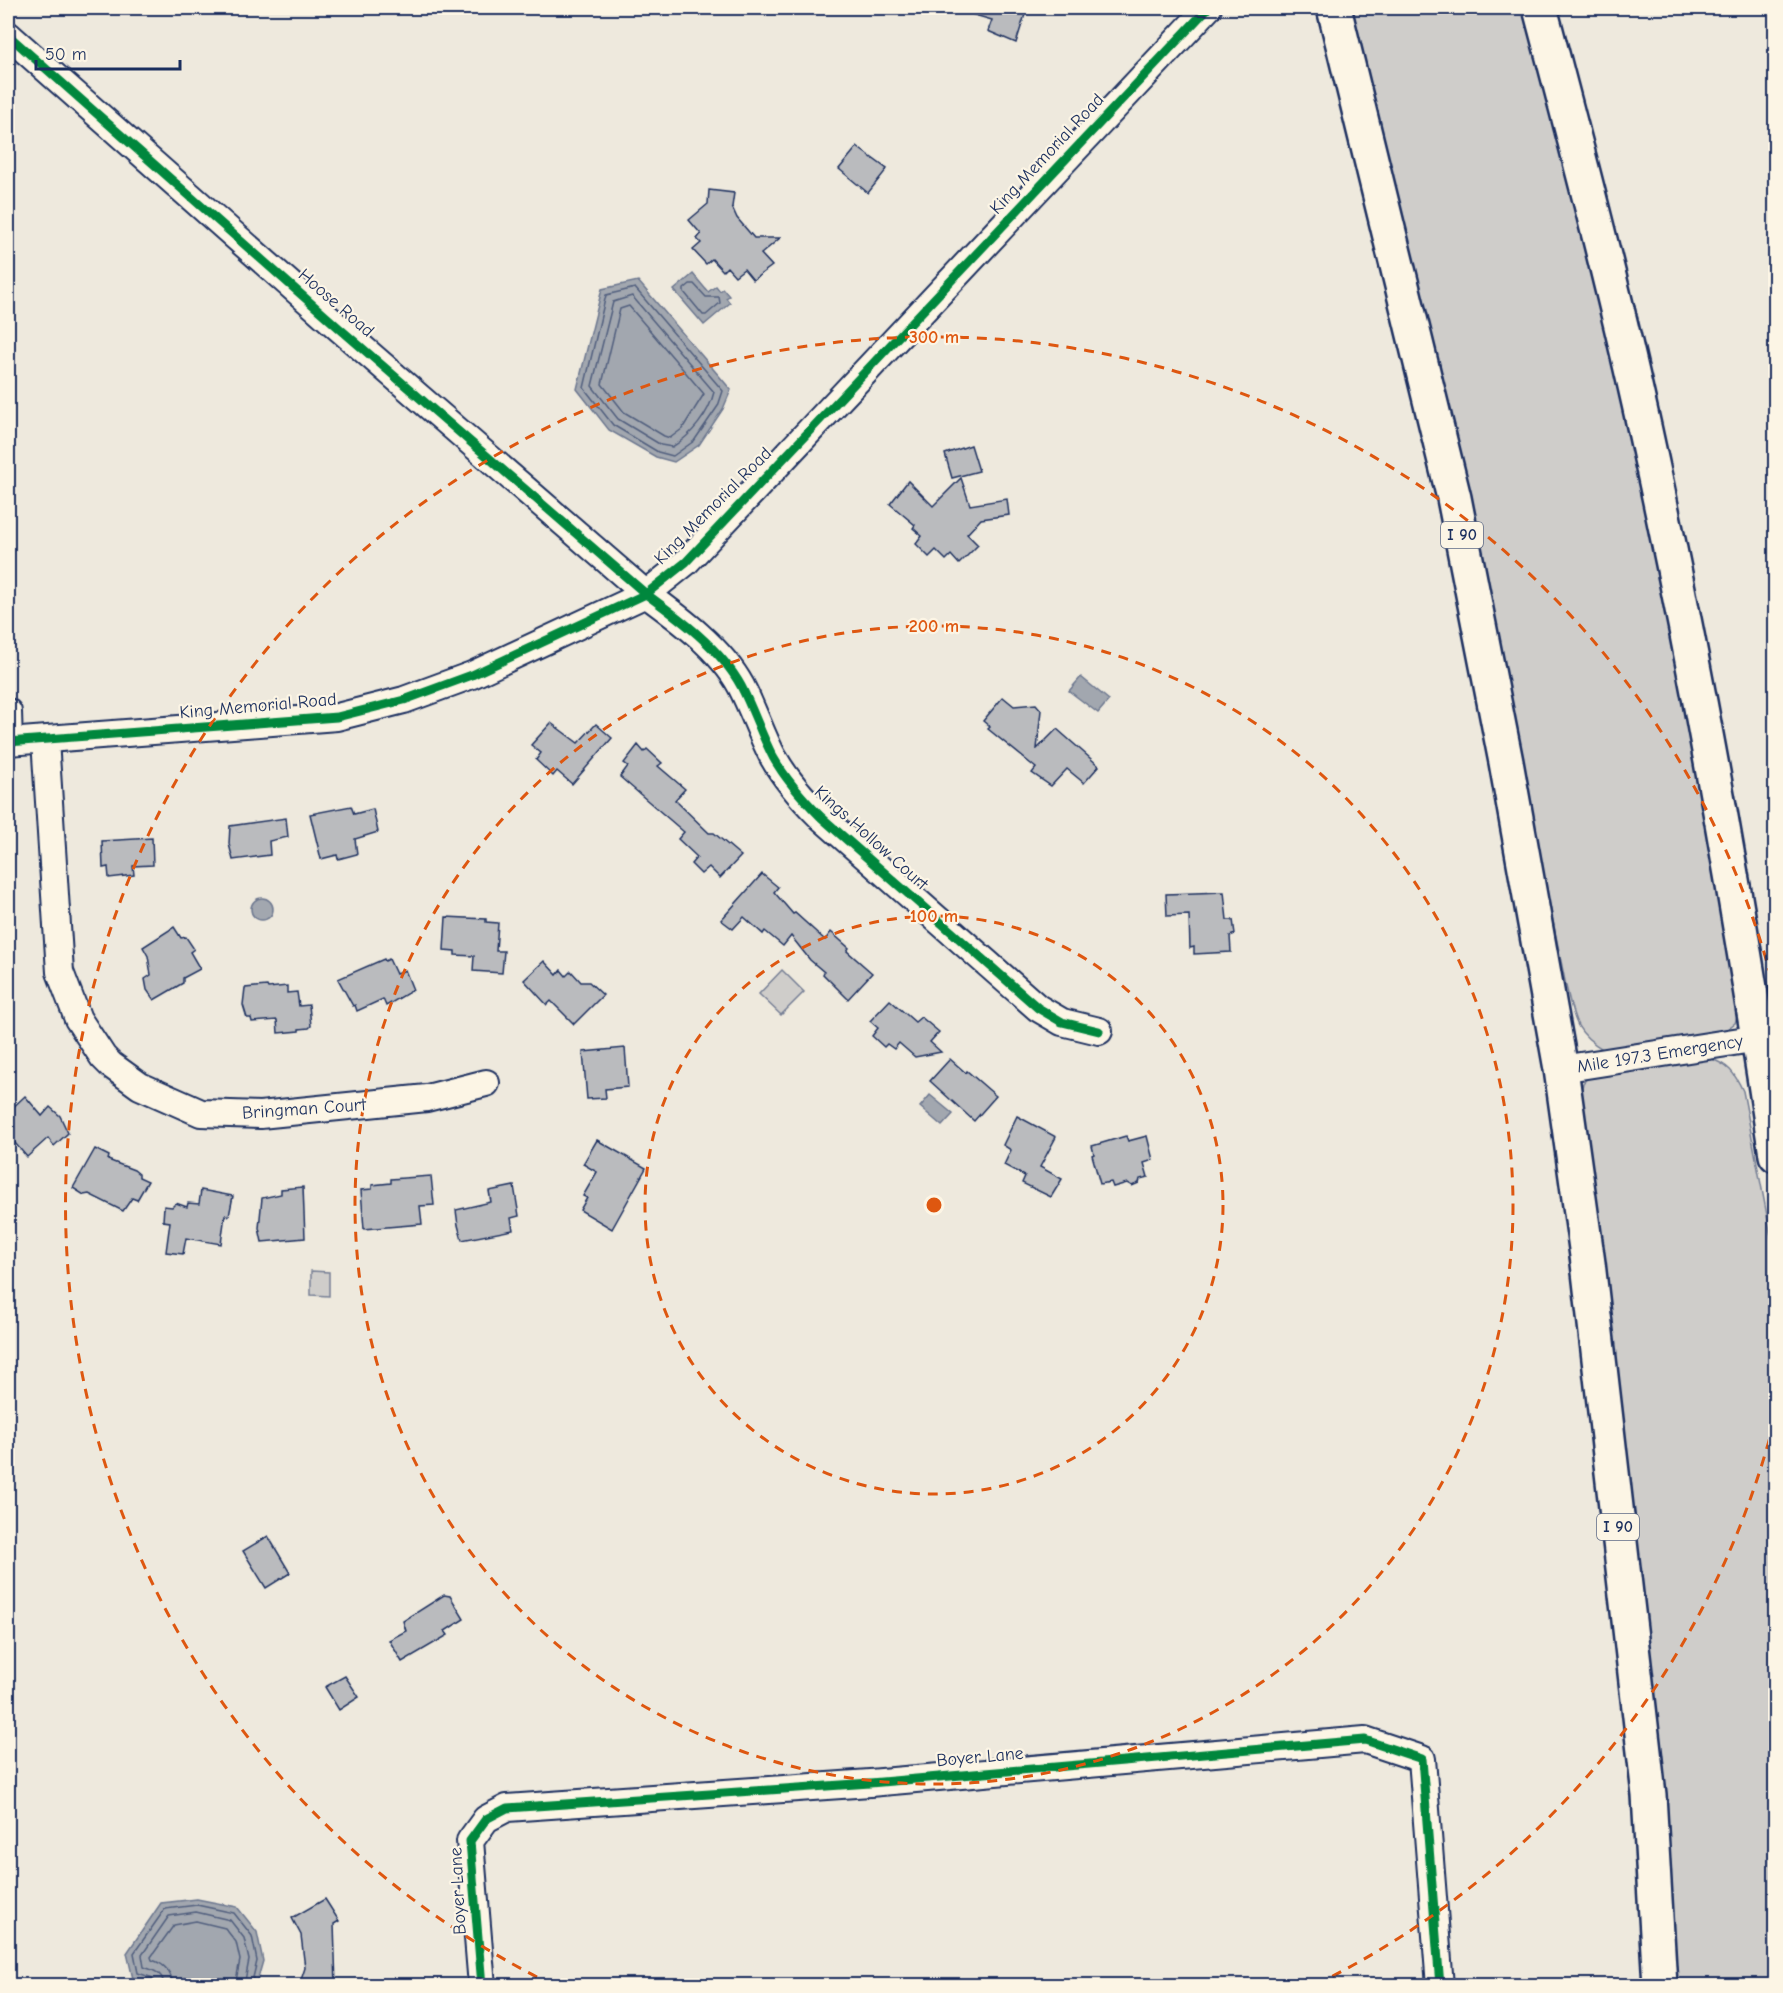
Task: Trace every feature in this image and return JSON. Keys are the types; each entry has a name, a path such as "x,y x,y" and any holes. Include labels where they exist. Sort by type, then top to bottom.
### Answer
{"highway":[{"name":"I 90","path":"1334,8 1454,498 1506,762 1561,1069 1588,1263 1649,1795 1660,1986"},
{"path":"1540,8 1595,217 1650,453 1697,686 1759,1038 1776,1155"}],"street":[{"name":"King Memorial Road","path":"8,742 337,717 404,700 472,675 646,594 686,562 1208,8"},
{"name":"Hoose Road","path":"8,35 339,328 646,594"},
{"name":"Kings Hollow Court","path":"646,594 679,618 720,657 740,684 775,759 798,794 821,817 1038,1008 1062,1022 1099,1031"},
{"path":"8,712 8,742"},
{"name":"Bringman Court","path":"45,740 60,972 78,1019 103,1057 111,1065 140,1086 201,1113 260,1115 427,1098 486,1083"},
{"name":"Mile 197.3 Emergency","path":"1561,1069 1759,1038"},
{"name":"Boyer Lane","path":"482,1986 470,1841 486,1819 507,1808 870,1783 1365,1740 1422,1759 1440,1986"}],"shaded area":[{"path":"1350,8 1529,8 1620,392 1672,644 1738,1014 1735,1023 1723,1032 1604,1050 1587,1037 1574,1016 1439,372"},
{"path":"782,970 804,992 781,1015 759,994"},
{"path":"1709,1058 1730,1070 1743,1091 1776,1262 1775,1985 1678,1985 1657,1731 1581,1092 1583,1083 1589,1076"},
{"path":"311,1271 329,1272 329,1296 311,1295"}],"water":[{"path":"693,274 708,292 716,286 720,291 723,289 729,296 726,298 730,303 704,325 674,290"},
{"path":"638,281 731,390 723,409 699,445 674,462 656,457 609,430 577,389 602,289"},
{"path":"1081,677 1109,700 1098,713 1069,691"},
{"path":"262,898 270,901 273,909 270,917 262,920 254,917 251,909 254,901"},
{"path":"930,1095 953,1114 942,1126 920,1107"},
{"path":"197,1899 237,1907 257,1932 263,1961 256,1985 163,1986 133,1979 127,1953 161,1903"}],"building":[{"path":"965,8 1027,8 1016,43 988,31 992,20 964,12"},
{"path":"857,147 887,169 868,193 839,169"},
{"path":"709,190 734,193 732,207 737,218 754,238 780,238 761,254 772,266 753,280 744,269 735,276 727,267 723,271 712,259 706,264 693,250 701,243 697,239 701,234 689,220 708,204"},
{"path":"971,445 979,471 952,478 945,454"},
{"path":"961,478 970,505 1007,499 1009,515 981,519 967,534 978,545 959,564 951,555 946,560 936,550 929,557 916,544 922,536 913,528 915,525 890,504 908,481 933,506"},
{"path":"1003,697 1014,706 1036,704 1041,710 1037,749 1057,729 1099,766 1084,783 1067,769 1051,786 1032,773 1036,768 988,729 990,727 983,721"},
{"path":"551,723 578,743 596,724 612,738 572,784 557,771 553,776 536,760 541,753 531,745"},
{"path":"638,745 644,752 647,749 662,763 658,766 685,789 675,800 709,833 714,833 741,856 720,878 709,867 701,874 691,864 697,857 678,839 684,832 620,777 628,766 624,763"},
{"path":"351,806 354,814 373,809 378,832 355,839 357,854 338,859 337,855 321,859 310,814"},
{"path":"286,818 288,837 269,841 270,855 233,860 229,844 230,826"},
{"path":"152,838 153,865 133,866 134,875 109,878 108,867 103,868 102,841"},
{"path":"762,874 778,887 774,892 793,914 795,913 825,940 831,932 849,948 847,951 872,973 848,999 810,960 791,936 783,946 765,931 763,934 744,917 733,929 721,920"},
{"path":"1224,892 1227,920 1233,920 1235,934 1230,936 1231,952 1194,954 1194,947 1190,948 1189,915 1167,916 1166,894"},
{"path":"446,917 486,919 486,922 498,923 496,951 504,951 502,973 473,971 474,956 455,955 455,951 444,950"},
{"path":"174,927 181,938 186,937 194,949 190,952 200,969 183,978 183,983 154,1000 147,990 145,979 151,975 148,956 143,947"},
{"path":"384,959 385,961 389,959 396,974 405,970 413,990 386,1006 383,999 357,1011 338,979"},
{"path":"544,961 557,975 561,970 566,976 571,971 581,982 589,982 603,995 574,1024 551,1001 547,1005 524,980"},
{"path":"267,986 268,988 287,986 287,993 297,992 299,1006 309,1005 311,1026 299,1029 299,1031 278,1033 277,1020 252,1022 251,1018 247,1018 243,1005 245,988"},
{"path":"890,1000 915,1022 921,1017 939,1032 930,1042 941,1052 915,1057 899,1043 894,1049 887,1044 884,1047 872,1036 878,1028 870,1021"},
{"path":"625,1048 628,1087 605,1089 606,1098 587,1099 583,1052"},
{"path":"950,1059 996,1096 974,1121 930,1081"},
{"path":"25,1096 42,1116 50,1107 60,1116 68,1133 54,1146 48,1138 27,1157 8,1135 8,1112"},
{"path":"1017,1116 1056,1137 1040,1167 1062,1179 1051,1197 1022,1183 1025,1176 1004,1165 1011,1150 1003,1145"},
{"path":"1126,1136 1128,1141 1147,1136 1153,1160 1144,1163 1148,1177 1140,1179 1139,1183 1132,1186 1127,1183 1113,1187 1111,1182 1100,1184 1092,1155 1094,1154 1092,1146"},
{"path":"597,1140 646,1168 612,1229 580,1210 587,1198 583,1196 597,1172 583,1164"},
{"path":"95,1149 109,1156 108,1160 134,1170 139,1177 148,1181 137,1200 132,1198 123,1211 73,1188"},
{"path":"431,1176 434,1205 420,1206 422,1224 364,1229 361,1190 372,1189 372,1185 391,1183 391,1179"},
{"path":"514,1186 519,1216 511,1218 513,1230 462,1240 456,1210 491,1202 489,1191"},
{"path":"303,1187 305,1238 262,1242 259,1228 262,1198 281,1194 281,1189"},
{"path":"201,1190 233,1196 229,1216 225,1215 221,1244 186,1238 183,1254 166,1252 170,1222 163,1221 164,1206 172,1207 176,1203 187,1207 188,1203 199,1204"},
{"path":"268,1536 290,1573 266,1588 243,1551"},
{"path":"444,1595 450,1596 464,1619 445,1631 448,1635 402,1662 389,1640 406,1631 403,1621"},
{"path":"345,1676 359,1697 339,1710 325,1687"},
{"path":"325,1899 339,1921 334,1924 336,1986 299,1986 305,1968 301,1935 292,1918"}],"cycle path":[{"path":"8,742 337,717 404,700 472,675 646,594 686,562 1208,8"},
{"path":"8,35 339,328 646,594 711,647 733,672 741,686 778,765 795,789 821,817 1038,1008 1062,1022 1099,1031"},
{"path":"482,1986 470,1841 486,1819 507,1808 870,1783 1365,1740 1422,1759 1440,1986"}]}
